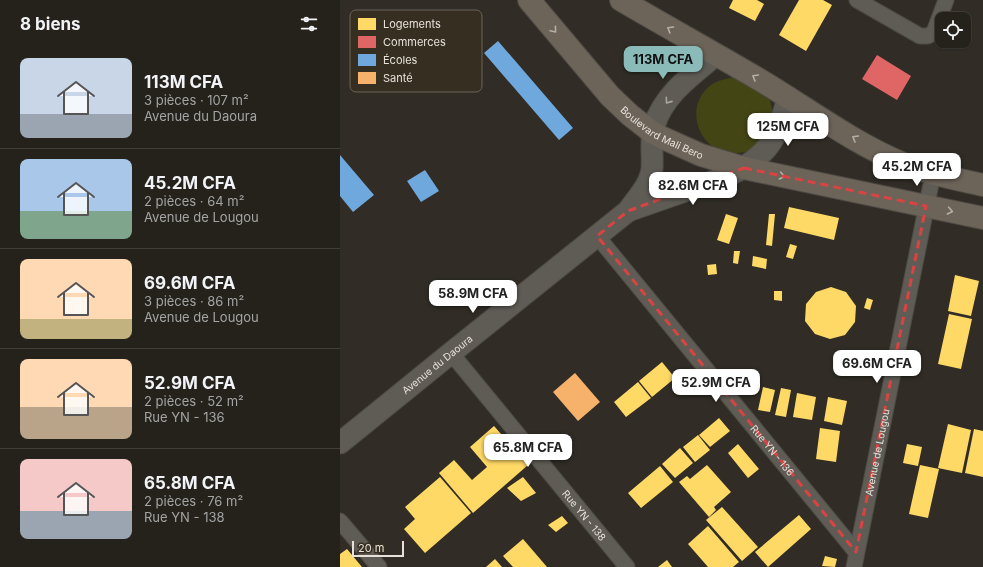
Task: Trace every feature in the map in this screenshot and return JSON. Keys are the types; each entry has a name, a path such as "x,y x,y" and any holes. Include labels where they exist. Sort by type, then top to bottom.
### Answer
{"main road":[{"name":"Boulevard Mali Bero","path":"529,0 610,96 630,116 653,133 690,151 744,168 983,218"},
{"path":"621,0 788,97 831,125 903,164 933,174 983,185"}],"street":[{"path":"857,0 920,36 928,36 934,32 946,0"},
{"name":"Avenue du Daoura","path":"628,212 647,183 652,170 653,133 658,117 675,91 689,76 716,55"},
{"name":"Avenue du Daoura","path":"340,443 451,352 628,212 728,176 744,168 758,157 773,141 782,119 788,97"},
{"name":"Avenue de Lougou","path":"855,560 933,174"},
{"name":"Rue YN - 136","path":"597,236 855,560"},
{"name":"Rue YN - 138","path":"451,352 627,567"},
{"path":"340,521 379,567"}],"highlighted area":[{"path":"744,168 926,206 856,552 597,236 628,211"}],"shaded area":[{"path":"734,77 766,94 770,102 772,116 770,129 764,138 752,149 746,152 737,153 722,151 712,145 704,137 698,127 696,116 697,105 702,94 711,85"}],"building: Logements":[{"path":"733,0 757,0 764,4 755,21 729,8"},
{"path":"799,0 823,0 832,5 806,51 779,35"},
{"path":"789,207 839,218 834,240 784,228"},
{"path":"726,214 738,218 729,244 717,240"},
{"path":"769,214 775,214 772,246 766,245"},
{"path":"790,244 797,246 793,259 786,257"},
{"path":"734,251 740,251 738,264 733,263"},
{"path":"753,256 767,259 766,269 752,266"},
{"path":"716,264 717,274 708,275 707,265"},
{"path":"955,275 979,281 971,316 948,311"},
{"path":"831,287 846,292 856,306 855,322 845,335 830,339 815,334 805,321 806,304 816,292"},
{"path":"774,291 782,291 782,301 774,300"},
{"path":"867,298 873,300 870,310 864,308"},
{"path":"949,314 972,319 961,369 938,364"},
{"path":"662,362 675,378 652,397 639,381"},
{"path":"638,382 651,398 626,417 614,402"},
{"path":"763,387 775,390 770,412 758,410"},
{"path":"781,388 791,390 786,417 775,415"},
{"path":"797,393 816,397 812,420 793,417"},
{"path":"828,397 847,401 842,425 824,421"},
{"path":"719,418 730,431 710,447 699,435"},
{"path":"948,424 971,430 962,473 938,468"},
{"path":"494,426 528,465 473,513 439,473 454,460 472,480 487,467 470,447"},
{"path":"820,428 840,431 836,462 816,459"},
{"path":"974,429 983,431 983,477 965,473"},
{"path":"698,435 710,450 695,462 683,447"},
{"path":"738,444 759,469 748,478 728,453"},
{"path":"907,444 922,447 918,466 903,463"},
{"path":"680,448 693,463 675,478 662,464"},
{"path":"707,465 731,492 714,507 716,510 709,517 679,482 687,476 690,479"},
{"path":"920,465 939,469 928,518 909,514"},
{"path":"660,466 673,482 641,508 628,493"},
{"path":"440,477 471,513 425,553 404,529 415,519 405,507"},
{"path":"523,477 536,493 521,501 507,488"},
{"path":"722,507 758,547 742,561 706,520"},
{"path":"799,515 811,529 768,567 755,552"},
{"path":"562,516 568,523 556,532 548,525"},
{"path":"708,526 739,562 733,567 708,567 688,544"},
{"path":"523,539 547,567 513,567 503,556"},
{"path":"347,549 362,567 340,567 340,554"},
{"path":"825,556 837,559 835,567 822,566"},
{"path":"495,559 502,567 486,567"},
{"path":"667,560 672,567 658,567"}],"building: Commerces":[{"path":"877,55 911,76 897,100 862,79"}],"building: Écoles":[{"path":"498,41 573,128 559,140 484,53"},
{"path":"340,155 374,195 353,212 340,196"},
{"path":"425,170 439,191 421,202 407,181"}],"building: Santé":[{"path":"575,373 600,402 578,421 553,392"}]}
